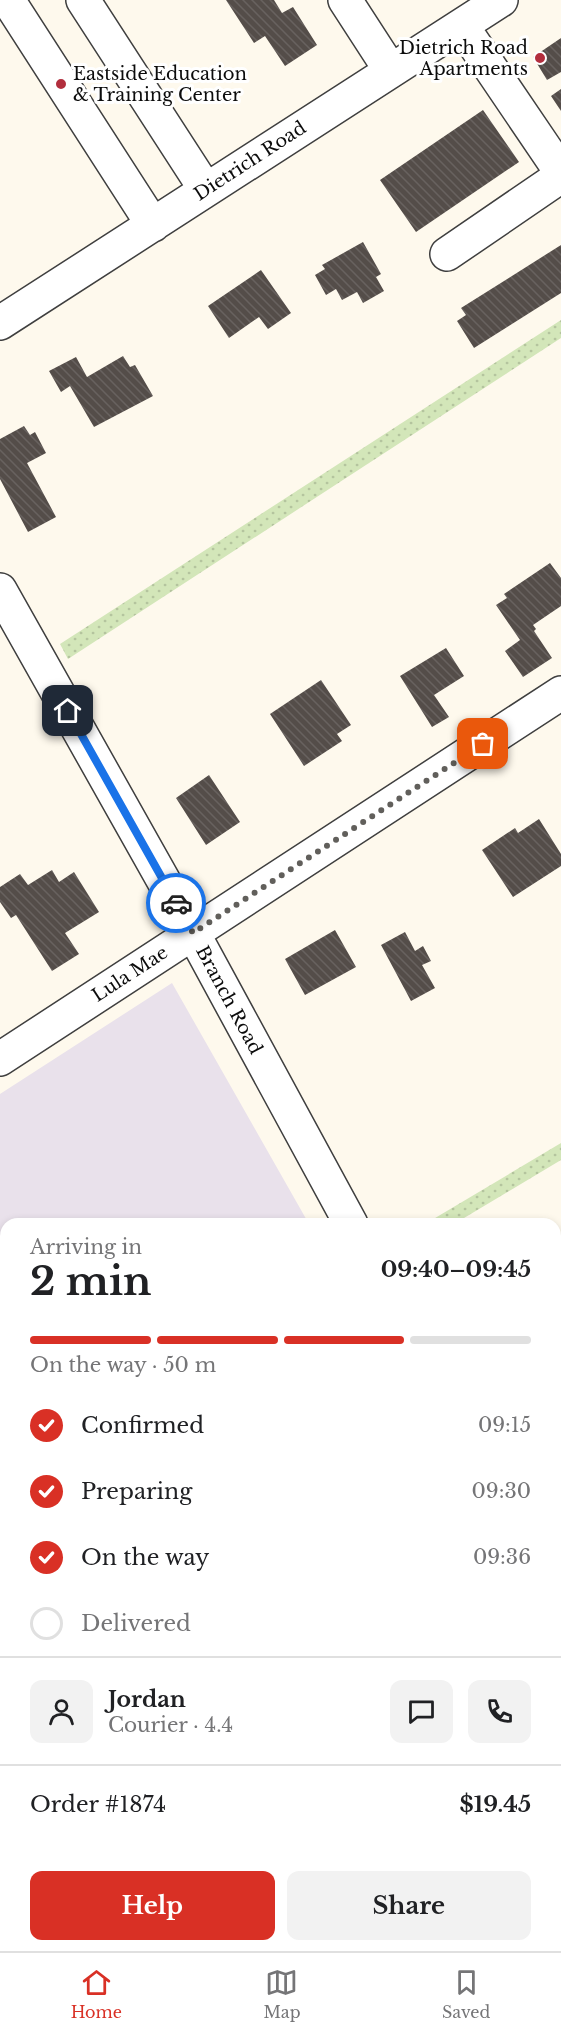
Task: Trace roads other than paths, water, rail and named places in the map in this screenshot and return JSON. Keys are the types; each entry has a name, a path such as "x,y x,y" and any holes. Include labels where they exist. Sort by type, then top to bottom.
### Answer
{"street":[{"path":"8,0 153,225"},
{"path":"82,0 206,190"},
{"path":"345,0 391,71"},
{"name":"Dietrich Road","path":"0,323 501,0"},
{"path":"447,254 561,174 462,26"},
{"name":"Branch Road","path":"0,590 193,933 348,1218"},
{"name":"Lula Mae","path":"0,1059 561,693"}],"place":[{"name":"Dietrich Road Apartments","path":"540,58"},
{"name":"Eastside Education & Training Center","path":"61,84"}]}
